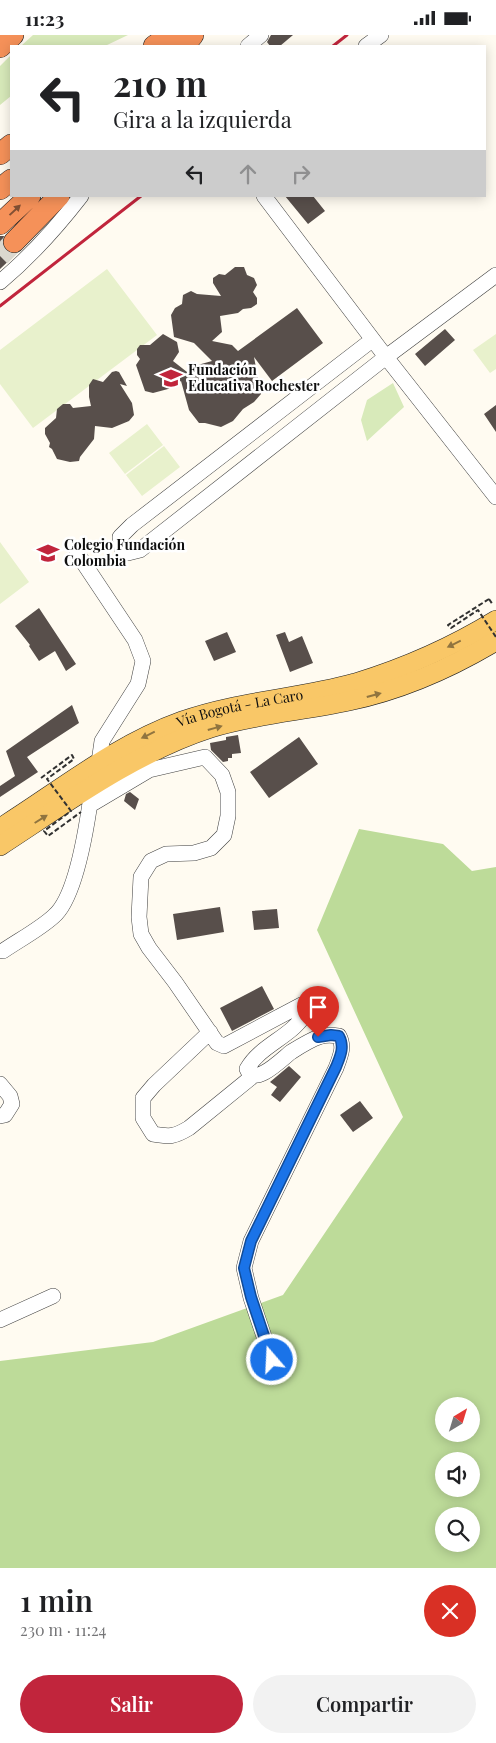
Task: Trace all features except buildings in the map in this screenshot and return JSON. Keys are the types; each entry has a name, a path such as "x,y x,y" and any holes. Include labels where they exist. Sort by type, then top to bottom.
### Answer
{"highway":[{"path":"0,47 12,35"},
{"path":"155,45 170,35"},
{"path":"172,45 184,35"},
{"path":"185,45 193,35"},
{"path":"0,154 10,146"},
{"path":"0,189 10,181"},
{"path":"0,224 29,197"},
{"path":"14,242 58,197"}],"main road":[{"name":"Vía Bogotá - La Caro","path":"0,828 99,762 150,734 182,721 238,706 354,683 451,645 496,620"},
{"name":"Vía Bogotá - La Caro","path":"0,846 88,801 154,751 188,736 241,721 375,695 442,670 496,639"}],"street":[{"path":"249,45 261,35"},
{"path":"367,45 381,35"},
{"path":"0,273 76,197"},
{"path":"0,282 61,221 80,197"},
{"path":"265,197 372,340 496,497"},
{"path":"372,340 132,525 120,537 122,549 128,553 140,550 386,357 496,275"},
{"path":"77,553 135,640 143,661 138,684 102,741 99,762"},
{"path":"3,951 55,916 63,904 75,877 88,801 149,770 205,757 222,775 228,792 224,835 211,848 194,853 166,855 151,861 141,877 139,917 141,935 176,982 217,1043 224,1046 301,1005 311,1003 311,1008 293,1028 256,1056 251,1062 247,1069 249,1074 253,1076"},
{"path":"210,1032 154,1085 143,1099 143,1118 153,1134 169,1137 190,1129 253,1076 270,1069 292,1052 318,1037 339,1036 342,1042 342,1049 336,1067 251,1241 244,1268 251,1297 272,1360"},
{"path":"0,1084 10,1096 12,1105 5,1115 0,1117"},
{"path":"0,1320 53,1296"}],"path":[{"path":"496,609 489,599 448,625 450,628 478,610 496,639"},
{"path":"41,778 72,755 74,759 47,779 71,811 44,831 48,836 88,801"}],"green space":[{"path":"33,35 128,35 107,45 22,45"},
{"path":"10,56 10,97 0,105 0,66"},
{"path":"107,269 157,335 33,428 0,384 0,350"},
{"path":"496,334 496,369 490,373 473,350"},
{"path":"393,383 404,407 367,441 361,420 367,400"},
{"path":"147,424 163,445 125,474 109,453"},
{"path":"164,446 180,467 142,496 126,475"},
{"path":"0,542 29,582 0,604"},
{"path":"359,829 443,844 472,871 496,867 496,1568 0,1568 0,1361 153,1342 283,1295 403,1117 317,930"}],"tunnel":[{"path":"0,256 14,242"}],"railway":[{"path":"334,45 347,35"},
{"path":"0,306 140,197"}],"place":[{"name":"Fundación Educativa Rochester","path":"171,378"},
{"name":"Colegio Fundación Colombia","path":"48,553"}],"route":[{"path":"272,1360 251,1297 244,1268 251,1241 336,1067 342,1049 342,1042 339,1036 318,1037"}]}
